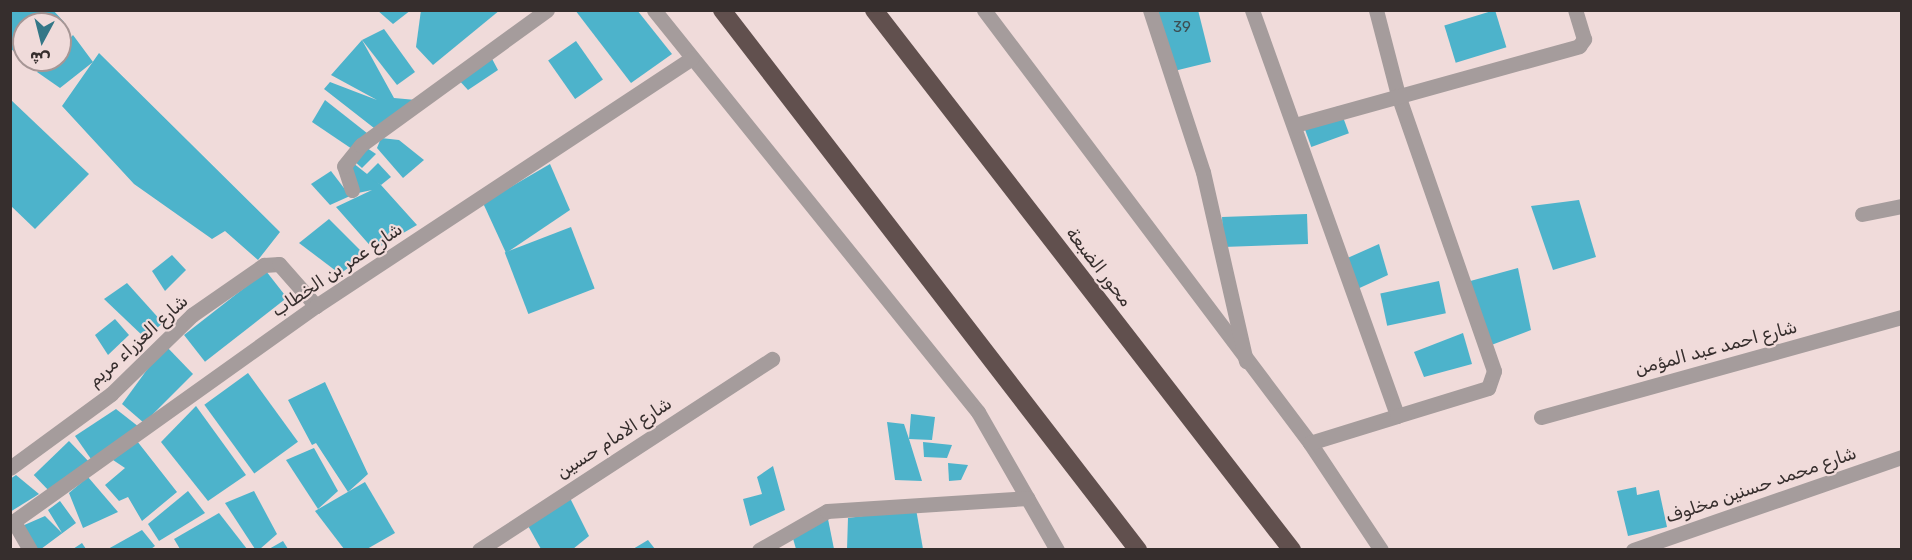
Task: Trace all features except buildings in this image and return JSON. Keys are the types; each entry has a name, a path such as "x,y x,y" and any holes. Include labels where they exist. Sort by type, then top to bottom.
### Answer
{"highway":[{"path":"722,10 1138,549"},
{"name":"محور الضبعة","path":"874,10 1292,549"}],"street":[{"path":"352,190 344,166 361,145 547,10"},
{"path":"654,10 978,412 1057,549"},
{"path":"984,10 1246,364 1310,443 1381,549"},
{"path":"1150,10 1211,204 1246,364"},
{"path":"1252,10 1295,125 1397,416"},
{"path":"1310,443 1488,388 1494,377 1398,95 1376,10"},
{"path":"1295,125 1579,46 1584,39 1575,10"},
{"name":"شارع عمر بن الخطاب","path":"12,523 316,306 692,58"},
{"path":"1862,214 1902,206"},
{"name":"شارع العزراء مريم","path":"10,468 111,394 192,315 264,265 279,264 316,306"},
{"name":"شارع احمد عبد المؤمن","path":"1541,417 1902,317"},
{"name":"شارع الامام حسين","path":"479,549 771,359"},
{"name":"شارع محمد حسنين مخلوف","path":"1633,549 1902,457"},
{"path":"759,549 827,511 1028,498"},
{"path":"12,523 30,549"}]}
